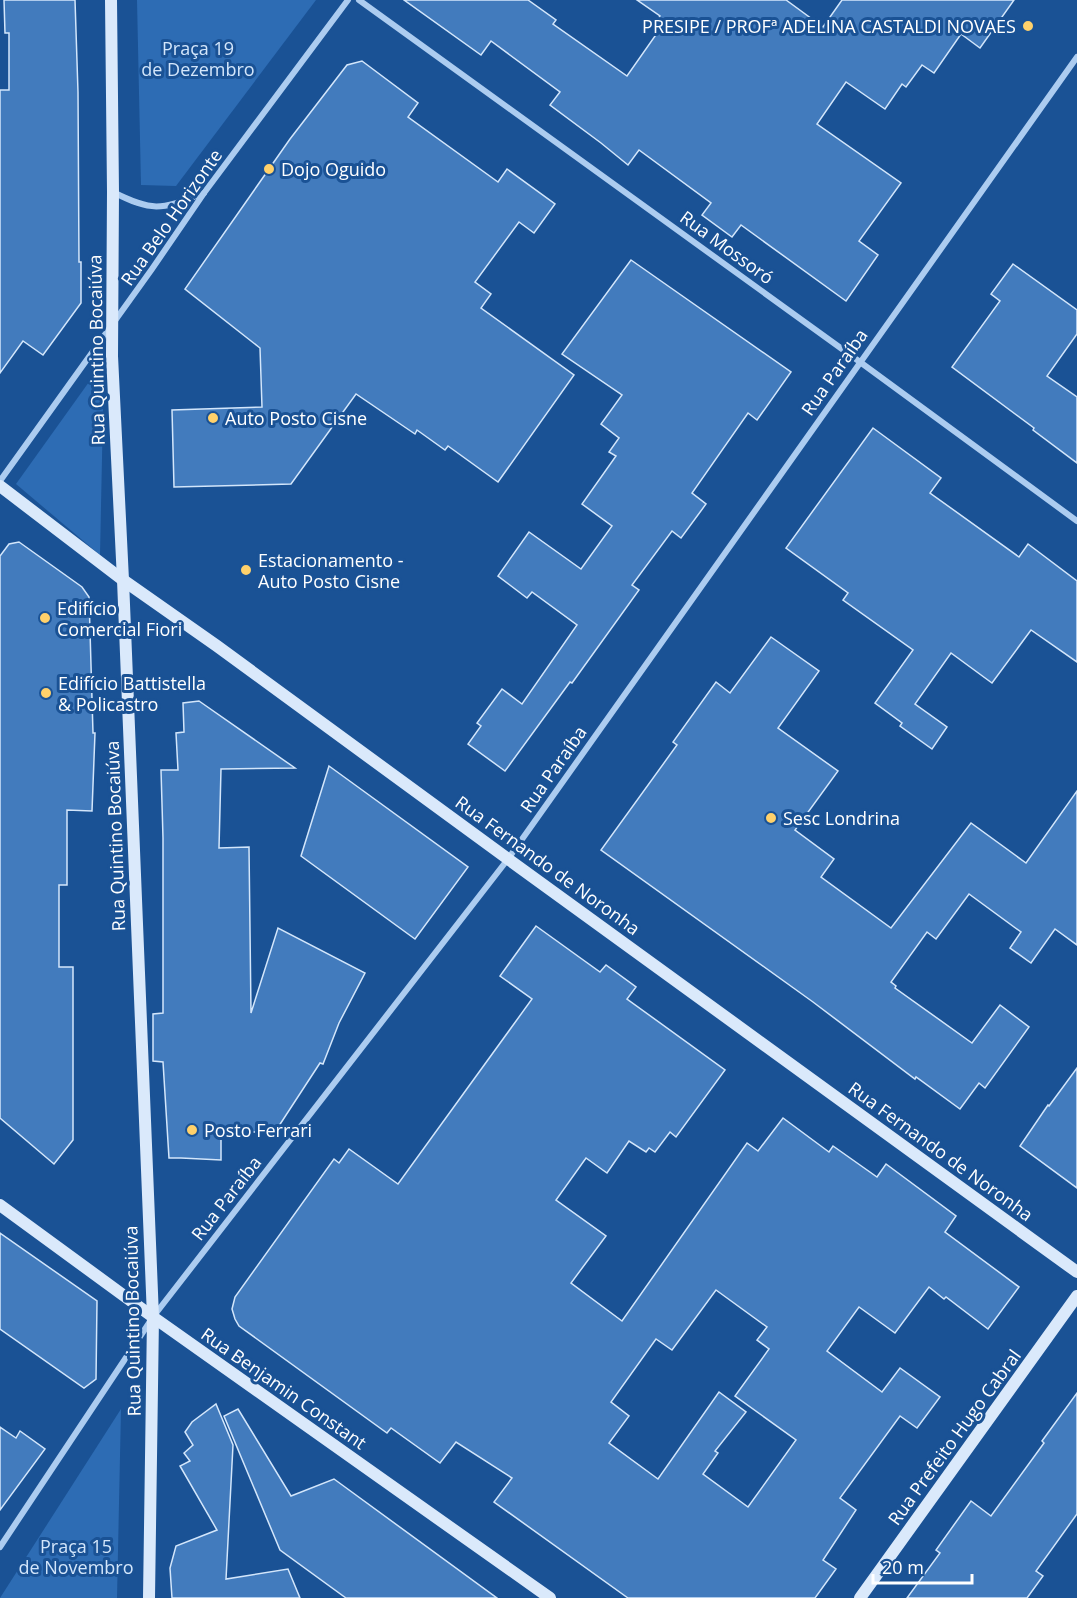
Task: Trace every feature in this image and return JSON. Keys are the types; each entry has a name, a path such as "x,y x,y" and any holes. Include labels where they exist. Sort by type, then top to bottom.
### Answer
{"street":[{"name":"Rua Quintino Bocaiúva","path":"111,0 113,192 111,327 153,1317 149,1598"},
{"name":"Rua Belo Horizonte","path":"0,481 153,270 204,193 348,0"},
{"name":"Rua Mossoró","path":"359,0 1077,521"},
{"name":"Rua Paraíba","path":"0,1547 153,1317 508,859 1077,57"},
{"path":"113,192 149,207 170,205 204,193"},
{"name":"Rua Fernando de Noronha","path":"0,486 123,580 1077,1272"},
{"name":"Rua Benjamin Constant","path":"0,1205 153,1317 550,1598"},
{"name":"Rua Prefeito Hugo Cabral","path":"860,1598 1077,1296"}],"green space":[{"name":"Praça 19 de Dezembro","path":"137,0 316,0 176,186 141,185"},
{"path":"104,361 100,555 16,484"},
{"name":"Praça 15 de Novembro","path":"121,1409 117,1598 0,1598"}],"building":[{"path":"4,0 75,0 81,303 43,355 23,341 0,373 0,90 9,90 9,33 5,33"},
{"path":"404,0 528,0 556,20 553,24 627,76 660,29 654,25 660,16 637,0 786,0 823,27 842,0 1014,0 980,48 961,34 934,73 922,65 906,87 902,84 885,109 846,82 817,124 901,183 859,241 878,255 846,301 741,225 732,237 702,215 711,203 639,150 628,165 550,105 560,92 491,41 481,55"},
{"path":"362,61 418,103 408,117 498,182 507,169 555,204 534,233 519,222 475,282 491,294 481,308 574,375 498,482 448,446 445,450 417,430 415,434 356,394 291,484 174,487 172,410 262,407 260,348 185,289 290,139 347,65"},
{"path":"631,260 791,372 757,420 748,413 692,493 706,504 681,538 672,531 632,585 639,590 505,771 468,744 481,726 477,723 502,689 522,704 577,625 532,592 527,598 498,576 529,532 581,569 612,526 582,504 616,456 609,452 619,438 601,424 622,395 562,354"},
{"path":"1013,264 1077,310 1077,334 1047,376 1077,397 1077,463 952,367 1000,301 991,294"},
{"path":"873,428 941,478 930,493 1019,557 1028,544 1077,581 1077,662 1031,630 992,683 951,653 915,704 947,727 932,749 900,726 902,723 875,703 913,650 843,600 848,593 786,548"},
{"path":"19,542 82,587 89,597 93,733 95,733 92,811 67,810 67,885 59,885 59,967 73,967 73,1140 54,1164 0,1118 0,556 9,544"},
{"path":"771,637 819,671 778,728 838,771 795,830 834,859 821,877 891,928 971,823 1026,863 1077,791 1077,945 1055,929 1031,963 1010,948 1021,932 969,894 936,939 927,932 891,982 896,986 895,988 972,1043 1000,1005 1029,1027 985,1088 979,1083 960,1109 916,1077 915,1079 813,1002 601,850 677,745 673,742 716,682 730,693"},
{"path":"199,701 295,768 221,769 219,848 249,847 251,1013 278,928 365,973 339,1023 323,1064 320,1063 275,1132 221,1132 221,1160 169,1158 163,1062 153,1061 153,1014 163,1013 161,770 178,770 176,733 184,732 183,703"},
{"path":"329,766 468,867 415,939 301,856"},
{"path":"536,926 600,972 606,965 636,987 627,999 725,1070 676,1137 670,1132 655,1152 649,1148 646,1152 629,1141 607,1173 586,1158 556,1200 606,1236 571,1283 622,1321 747,1143 758,1151 783,1118 829,1152 833,1146 877,1177 886,1164 956,1216 945,1232 1019,1287 988,1329 929,1287 895,1333 859,1307 827,1351 882,1392 900,1368 940,1397 917,1428 900,1416 840,1498 856,1510 823,1560 836,1569 815,1598 628,1598 494,1502 512,1478 456,1442 440,1463 391,1428 387,1433 239,1326 235,1319 232,1309 235,1297 334,1159 339,1163 349,1149 398,1184 532,999 500,976","holes":["716,1290 767,1327 757,1340 769,1349 735,1396 796,1440 748,1507 703,1474 718,1453 715,1451 746,1412 719,1392 658,1479 609,1443 629,1416 611,1402 656,1339 672,1350"]},
{"path":"1077,1068 1077,1188 1020,1146"},
{"path":"0,1233 97,1301 96,1379 84,1388 0,1329"},
{"path":"1077,1393 1077,1514 1036,1571 1043,1576 1027,1598 907,1598 940,1553 936,1550 971,1501 991,1516"},
{"path":"216,1404 233,1445 226,1579 288,1569 300,1598 172,1598 170,1568 176,1546 217,1530 180,1466 190,1461 184,1453 193,1445 185,1432 192,1422"},
{"path":"238,1409 291,1496 334,1479 497,1598 346,1598 280,1550 224,1416"},
{"path":"0,1427 16,1438 20,1431 45,1449 0,1510"}],"place":[{"name":"PRESIPE / PROFª ADELINA CASTALDI NOVAES","path":"1028,26"},
{"name":"Dojo Oguido","path":"269,169"},
{"name":"Auto Posto Cisne","path":"213,418"},
{"name":"Estacionamento - Auto Posto Cisne","path":"246,570"},
{"name":"Edifício Comercial Fiori","path":"45,618"},
{"name":"Edifício Battistella & Policastro","path":"46,693"},
{"name":"Sesc Londrina","path":"771,818"},
{"name":"Posto Ferrari","path":"192,1130"}]}
